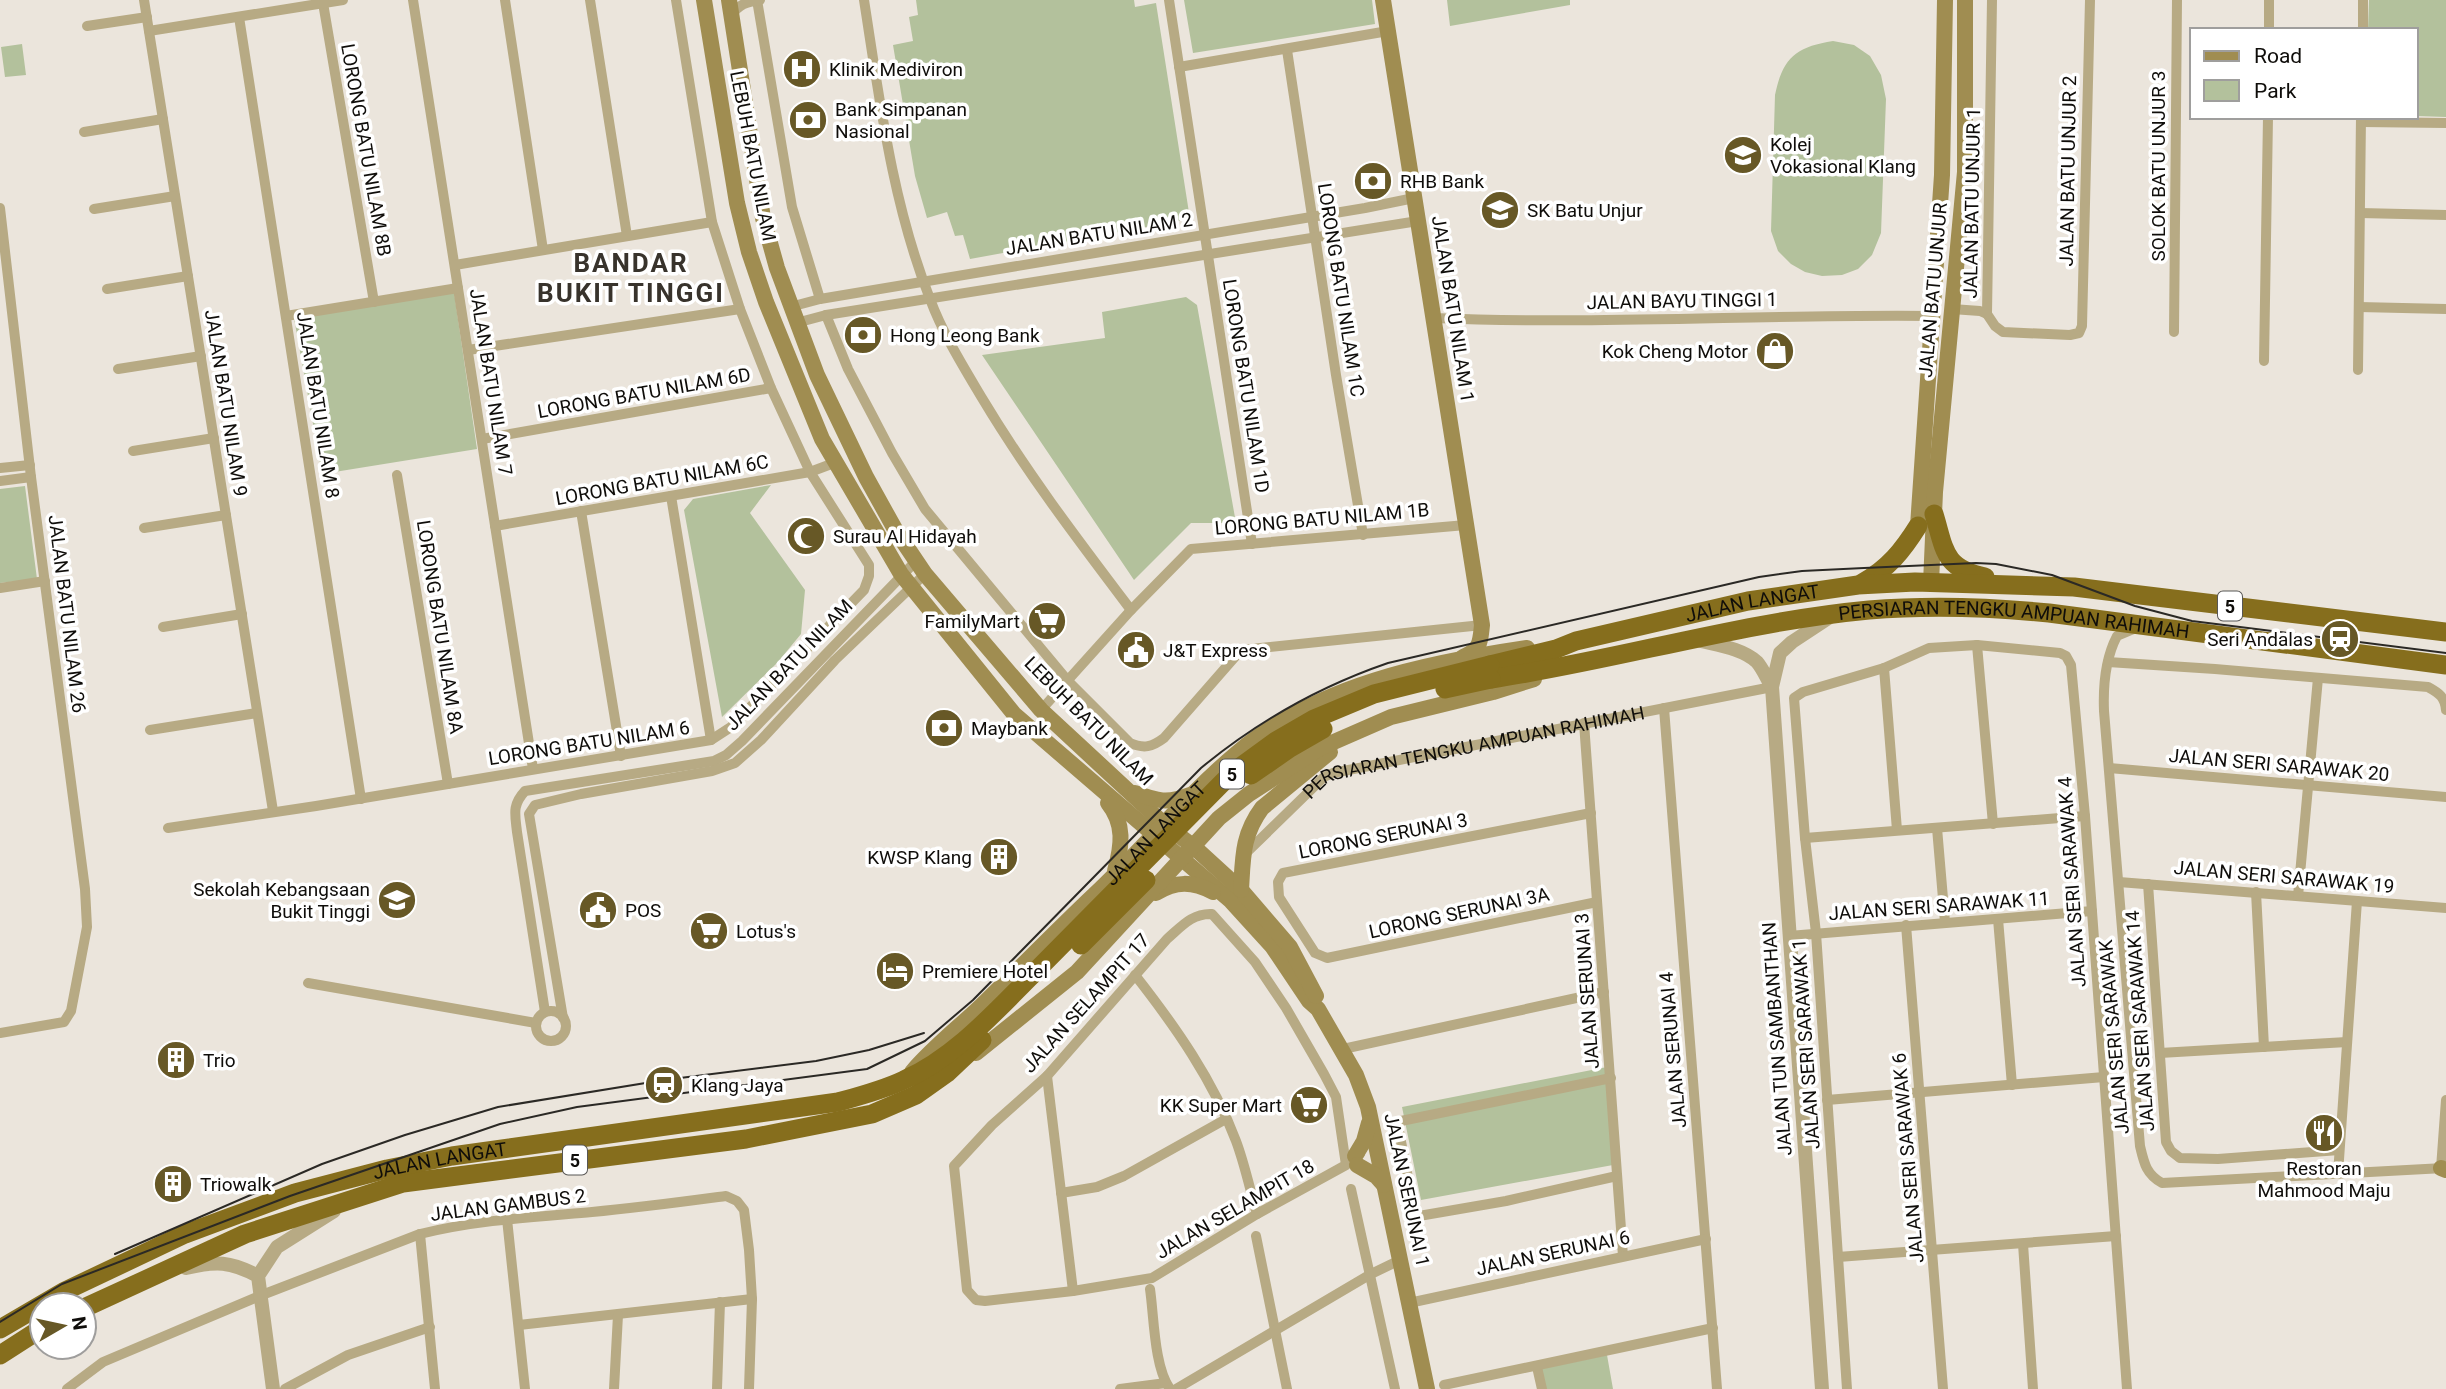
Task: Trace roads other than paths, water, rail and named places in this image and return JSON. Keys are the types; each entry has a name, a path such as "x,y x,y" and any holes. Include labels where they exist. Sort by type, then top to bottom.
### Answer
{"highway":[{"path":"1934,514 1947,559 1970,574 2014,584"},
{"path":"1858,585 1879,574 1918,526"},
{"path":"1930,607 1931,583"},
{"name":"PERSIARAN TENGKU AMPUAN RAHIMAH","path":"1931,583 2074,587 2446,632"},
{"name":"JALAN LANGAT","path":"0,1328 65,1291 185,1234 295,1193 387,1169 452,1156 838,1102 874,1092 906,1079 938,1060 976,1030 1124,903 1240,783 1323,729 1395,700 1491,672 1576,640 1748,601 1858,585 1931,583"},
{"name":"PERSIARAN TENGKU AMPUAN RAHIMAH","path":"1669,646 1767,624 1834,614 1930,607 1998,608 2152,625 2441,666"},
{"name":"JALAN LANGAT","path":"1491,672 1566,668 1669,646"},
{"name":"JALAN LANGAT","path":"98,1302 245,1234 403,1183 746,1139 872,1114 916,1095 947,1073 1037,979"},
{"path":"0,1355 28,1337"}],"main road":[{"name":"LEBUH BATU NILAM","path":"705,0 737,203 754,264 782,341 834,463 901,574 1014,714 1097,787 1158,830 1194,847 1236,895 1290,947 1315,993 1318,1009"},
{"name":"JALAN BATU NILAM 1","path":"1383,0 1482,625"},
{"name":"JALAN BATU UNJUR","path":"1918,526 1942,175 1945,0"},
{"name":"JALAN BATU UNJUR","path":"1931,583 1934,514 1965,172 1965,0"},
{"name":"LEBUH BATU NILAM","path":"730,8 763,218 796,323 817,375 866,477 920,567 1041,709 1129,791 1182,859 1236,895 1309,1001 1318,1009"},
{"path":"782,341 781,313 790,307"},
{"path":"1482,625 1496,645 1518,649"},
{"path":"1458,660 1475,652 1480,643 1482,625"},
{"name":"JALAN LANGAT","path":"906,1079 913,1069 1103,887 1223,766 1238,752 1295,714 1363,684 1432,664 1576,640"},
{"name":"JALAN LANGAT","path":"947,1073 989,1044 1077,972 1219,818 1249,794 1320,748 1391,717 1493,692 1566,668"},
{"path":"1149,896 1182,882 1236,895 1246,835 1262,808 1357,731"},
{"path":"1223,766 1209,793 1213,802 1225,807 1249,794"},
{"path":"1097,787 1117,814 1119,823 1121,849 1114,873"},
{"path":"1129,791 1163,802 1194,794"},
{"path":"1103,887 1111,881 1127,878 1136,884 1138,897 1126,921"},
{"name":"JALAN SERUNAI 1","path":"1318,1009 1343,1049 1362,1089 1427,1389"},
{"path":"1370,1120 1364,1141 1353,1162 1376,1176 1384,1185"}],"street":[{"name":"JALAN BATU NILAM 9","path":"144,0 273,811"},
{"path":"149,31 343,0"},
{"name":"JALAN BATU NILAM 7","path":"413,0 533,769"},
{"path":"505,0 543,250"},
{"path":"590,0 627,236"},
{"name":"LORONG BATU NILAM 6","path":"169,828 361,799 711,740 731,727 864,590 869,576 869,565 810,472 771,388 740,309 712,222 676,0"},
{"path":"730,8 758,0 792,207 820,299"},
{"path":"864,0 892,176 930,300 960,361 1001,432 1052,508 1131,610"},
{"name":"LORONG BATU NILAM 1D","path":"1169,0 1252,544"},
{"name":"JALAN BATU UNJUR 1","path":"1992,0 1987,314 2003,332 2070,335"},
{"name":"JALAN BATU UNJUR 2","path":"2070,335 2079,333 2082,326 2090,0"},
{"name":"SOLOK BATU UNJUR 3","path":"2174,332 2177,0"},
{"path":"2269,0 2269,28"},
{"path":"2363,0 2363,28"},
{"name":"LORONG BATU NILAM 8B","path":"323,3 374,302"},
{"path":"87,26 147,17"},
{"name":"JALAN BATU NILAM 8","path":"239,17 361,799"},
{"path":"1179,67 1388,31"},
{"name":"LORONG BATU NILAM 1C","path":"1287,50 1363,535"},
{"path":"84,132 163,119"},
{"path":"2264,361 2268,119"},
{"path":"2358,370 2361,119 2446,123"},
{"path":"94,209 175,196"},
{"name":"JALAN BATU NILAM 2","path":"790,307 820,299 1414,198"},
{"name":"JALAN BATU NILAM 26","path":"0,208 85,889 87,927 71,1011 64,1021 0,1033"},
{"path":"2360,213 2446,215"},
{"name":"JALAN BATU NILAM 2","path":"796,323 826,315 1418,221"},
{"path":"454,265 712,222"},
{"path":"107,289 188,276"},
{"path":"286,316 458,288"},
{"path":"2359,307 2446,309"},
{"path":"468,350 740,309"},
{"path":"1952,309 1987,314"},
{"path":"826,315 848,369 925,509 1068,681 1130,743 1140,747 1153,747 1164,738 1241,650 1482,625"},
{"name":"JALAN BAYU TINGGI 1","path":"1433,318 1664,320 1932,316"},
{"path":"118,369 201,356"},
{"name":"LORONG BATU NILAM 6D","path":"482,439 771,388"},
{"path":"133,450 214,438"},
{"name":"LORONG BATU NILAM 6C","path":"495,526 810,472 834,463"},
{"path":"0,468 30,464"},
{"name":"LORONG BATU NILAM 8A","path":"397,475 448,784"},
{"path":"0,481 32,477"},
{"path":"671,496 711,740"},
{"path":"581,511 621,756"},
{"path":"144,528 226,515"},
{"name":"LORONG BATU NILAM 1B","path":"1041,709 1191,549 1466,525"},
{"name":"JALAN BATU NILAM","path":"517,800 525,791 714,761 726,755 901,574 920,567"},
{"name":"JALAN BATU NILAM","path":"530,809 541,803 712,771 735,763 761,740 843,652 911,588 920,567"},
{"path":"0,588 45,581"},
{"path":"163,627 242,614"},
{"name":"JALAN TUN SAMBANTHAN","path":"1822,1389 1772,687 1780,653 1834,614"},
{"name":"JALAN SERI SARAWAK","path":"2152,625 2127,630 2117,636 2108,662 2104,688 2140,1146 2145,1167 2152,1178 2162,1183 2445,1168"},
{"path":"1695,640 1751,657 1758,663 1772,687"},
{"path":"1978,645 1993,824"},
{"name":"JALAN SERI SARAWAK 4","path":"1794,698 1803,692 1884,668 1930,648 1978,645 2060,653 2066,656 2071,665 2085,816 2127,1389"},
{"path":"2108,662 2428,687 2439,693 2445,701 2446,710"},
{"path":"1884,668 1897,830"},
{"path":"779,678 800,680"},
{"path":"2298,896 2318,678"},
{"name":"PERSIARAN TENGKU AMPUAN RAHIMAH","path":"1242,857 1324,777 1345,769 1772,687"},
{"name":"JALAN SERI SARAWAK 1","path":"1794,698 1816,933 1847,1389"},
{"name":"JALAN SERUNAI 4","path":"1664,708 1717,1389"},
{"path":"149,730 257,713"},
{"name":"JALAN SERUNAI 3","path":"1584,723 1623,1256"},
{"name":"JALAN SERI SARAWAK 20","path":"2109,768 2446,797"},
{"path":"545,1013 517,832 517,800 530,809 565,1029 563,1035 554,1041 542,1039 538,1034 538,1018 545,1013 554,1012 563,1018"},
{"name":"LORONG SERUNAI 3","path":"1327,958 1315,953 1279,897 1278,882 1283,873 1591,813"},
{"path":"1805,838 2085,816"},
{"path":"1937,828 1945,922"},
{"name":"JALAN SERI SARAWAK 19","path":"2119,882 2446,908"},
{"name":"JALAN SERI SARAWAK 14","path":"2148,884 2166,1142 2171,1151 2180,1158 2218,1159 2339,1150"},
{"path":"2256,892 2264,1047"},
{"path":"2338,1174 2357,901"},
{"name":"LORONG SERUNAI 3A","path":"1327,958 1597,902"},
{"name":"JALAN SERI SARAWAK 11","path":"1788,936 2092,911"},
{"name":"JALAN SELAMPIT 17","path":"955,1177 954,1166 966,1151 1046,1076 1167,939 1189,919 1201,914 1212,914 1255,962 1286,1008 1336,1097 1353,1162"},
{"path":"1998,919 2012,1085"},
{"name":"JALAN SERI SARAWAK 6","path":"1906,925 1944,1389"},
{"path":"1255,962 1272,946"},
{"path":"1135,975 1185,1040 1226,1119 1236,1141 1257,1214"},
{"path":"308,983 536,1023"},
{"path":"1343,1049 1604,992"},
{"path":"2160,1053 2347,1042"},
{"path":"1046,1076 1073,1291"},
{"path":"1827,1100 2104,1077"},
{"path":"1611,1078 1401,1121 1398,1125 1413,1209 1419,1216 1506,1201 1617,1176"},
{"path":"2445,1168 2446,1100"},
{"path":"1061,1193 1097,1187 1124,1177 1226,1119"},
{"name":"JALAN SELAMPIT 18","path":"955,1177 964,1281 967,1290 976,1300 1073,1291 1152,1278 1257,1214 1353,1162 1378,1153"},
{"path":"1351,1189 1395,1389"},
{"path":"273,1389 258,1276 277,1247 359,1196"},
{"name":"JALAN GAMBUS 2","path":"67,1389 103,1362 262,1295 420,1234 508,1219 623,1209 726,1196 737,1200 744,1210 752,1299"},
{"path":"508,1219 525,1389"},
{"path":"420,1234 435,1389"},
{"path":"1256,1236 1287,1389"},
{"path":"1838,1257 2116,1236"},
{"name":"JALAN SERUNAI 6","path":"1409,1303 1706,1239"},
{"path":"2023,1244 2033,1389"},
{"path":"1176,1389 1371,1274 1400,1260"},
{"path":"158,1275 220,1263 238,1265 258,1276"},
{"path":"1120,1389 1168,1386 1160,1366 1150,1289"},
{"path":"519,1325 752,1299 749,1389"},
{"path":"717,1389 720,1302"},
{"path":"614,1389 618,1315"},
{"path":"285,1389 348,1355 430,1327"},
{"path":"1444,1385 1713,1328"},
{"path":"1536,1367 1542,1389"}],"tram line":[{"path":"0,1322 62,1284 290,1196 500,1124 577,1107 867,1069 925,1041 973,1000 1201,768 1244,735 1313,694 1388,663 1759,577 1802,571 1976,563 1996,564 2052,575 2135,606 2192,621 2446,653"},
{"path":"115,1254 322,1164 498,1107 664,1080 816,1061 869,1050 924,1033"}],"place":[{"name":"Klinik Mediviron","path":"802,69"},
{"name":"Bank Simpanan Nasional","path":"808,120"},
{"name":"Kolej Vokasional Klang","path":"1743,155"},
{"name":"RHB Bank","path":"1373,181"},
{"name":"SK Batu Unjur","path":"1500,210"},
{"name":"Hong Leong Bank","path":"863,335"},
{"name":"Kok Cheng Motor","path":"1775,351"},
{"name":"Surau Al Hidayah","path":"806,536"},
{"name":"FamilyMart","path":"1047,621"},
{"name":"Seri Andalas","path":"2340,639"},
{"name":"J&T Express","path":"1136,650"},
{"name":"Maybank","path":"944,728"},
{"name":"KWSP Klang","path":"999,857"},
{"name":"Sekolah Kebangsaan Bukit Tinggi","path":"397,900"},
{"name":"POS","path":"598,910"},
{"name":"Lotus's","path":"709,931"},
{"name":"Premiere Hotel","path":"895,971"},
{"name":"Trio","path":"176,1060"},
{"name":"Klang Jaya","path":"664,1085"},
{"name":"KK Super Mart","path":"1309,1105"},
{"name":"Restoran Mahmood Maju","path":"2324,1133"},
{"name":"Triowalk","path":"173,1184"}],"district":[{"name":"BANDAR BUKIT TINGGI","path":"631,278"}]}
